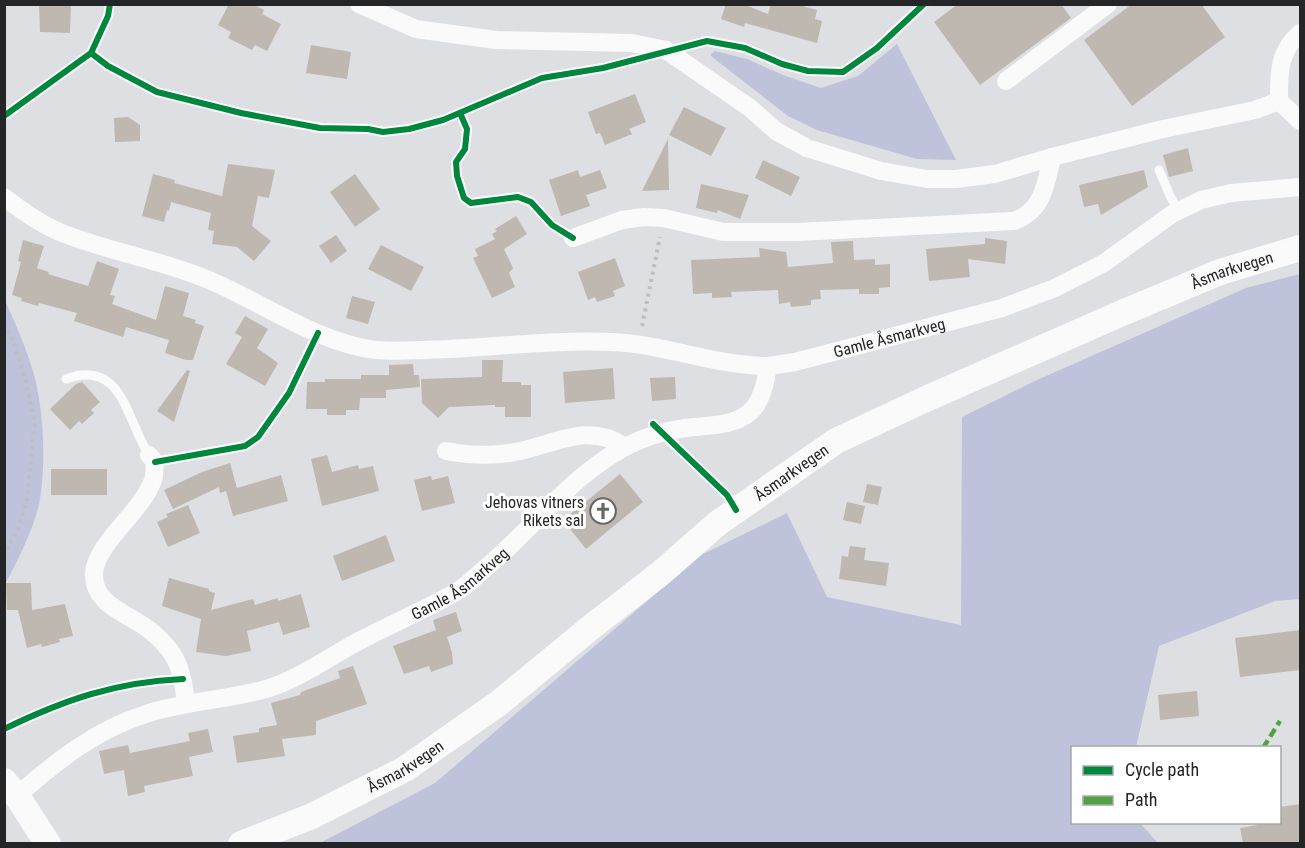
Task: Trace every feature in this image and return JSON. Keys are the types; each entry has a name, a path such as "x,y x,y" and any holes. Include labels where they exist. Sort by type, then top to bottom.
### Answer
{"main road":[{"name":"Åsmarkvegen","path":"241,843 312,816 405,768 499,704 590,628 662,573 718,523 836,441 1122,313 1221,272 1300,248"},
{"path":"11,789 30,843"},
{"path":"11,789 48,843"}],"street":[{"path":"359,4 416,29 496,40 632,43 666,50 750,108 776,131 807,148 882,171 927,179 957,179 995,174 1174,126 1255,110 1279,101"},
{"path":"1006,81 1108,4"},
{"path":"1300,33 1287,47 1279,69 1279,101 1300,121"},
{"path":"573,238 622,220 644,217 664,218 723,232 798,232 1014,221 1030,213 1040,202 1052,157"},
{"name":"Gamle Åsmarkveg","path":"11,789 106,731 145,714 267,689 296,677 398,620 460,590 499,556 567,489 625,447 651,435 736,421 752,411 766,379 768,366 795,362 1002,308 1044,292 1104,263 1179,210 1200,200 1231,193 1300,187"},
{"path":"4,197 22,211 61,233 207,279 301,326 341,342 375,350 613,342 748,366 768,366"},
{"path":"446,451 481,455 509,453 578,435 595,434 614,439 625,447"},
{"path":"149,455 155,462 153,479 135,511 99,555 94,571 95,587 106,602 151,631 173,655 180,669 186,704"}],"lane":[{"path":"1159,170 1179,210"},
{"path":"66,379 80,374 102,377 113,385 121,395 140,442 149,455"}],"path":[{"path":"638,345 664,218"},
{"path":"4,324 10,333 25,378 34,422 27,499 18,529 4,557"}],"shaded area":[{"path":"897,44 956,160 917,159 817,130 788,116 711,56 715,51 747,59 821,88 858,76"},
{"path":"1300,274 1300,599 1275,601 1159,646 1136,746 1071,746 1071,824 1141,824 1158,843 318,844 435,783 701,555 787,513 827,597 961,625 962,417 1037,380 1246,288"},
{"path":"4,298 25,347 37,385 43,448 42,487 35,520 5,584"}],"building":[{"path":"39,4 71,4 70,33 40,32"},
{"path":"229,4 253,4 264,10 262,14 281,24 267,51 255,45 252,50 228,38 231,32 218,25"},
{"path":"726,4 743,4 768,14 771,4 795,4 817,10 815,19 822,21 817,43 745,23 744,27 721,19"},
{"path":"958,4 1061,4 1071,18 980,85 934,22"},
{"path":"1132,4 1201,4 1225,37 1132,106 1084,40"},
{"path":"311,45 351,52 347,79 306,73"},
{"path":"635,94 646,122 629,129 632,134 605,145 600,133 596,134 588,112"},
{"path":"684,107 726,128 711,156 669,135"},
{"path":"128,117 140,125 140,141 115,142 114,118"},
{"path":"668,139 669,190 642,191"},
{"path":"1188,148 1193,171 1169,177 1163,155"},
{"path":"763,160 800,177 791,196 755,178"},
{"path":"228,164 275,170 269,198 258,196 252,226 271,241 254,261 237,247 212,244 214,231 208,230 211,213 171,202 164,222 142,216 153,174 175,180 174,183 222,196"},
{"path":"578,170 580,177 600,170 607,188 586,195 590,206 561,216 549,180"},
{"path":"1144,170 1148,187 1101,215 1098,204 1084,207 1079,185"},
{"path":"355,174 380,209 355,227 330,192"},
{"path":"701,184 749,195 740,219 718,210 717,213 696,208"},
{"path":"516,216 527,234 504,249 513,268 509,273 515,287 492,298 473,258 478,256 475,249 495,239 492,234 497,231 495,229"},
{"path":"336,235 347,251 331,263 319,246"},
{"path":"985,238 1007,241 1005,264 968,259 970,277 929,281 926,249 985,244"},
{"path":"23,240 44,246 37,268 49,272 48,274 88,286 97,261 119,269 110,295 115,296 112,304 156,320 165,286 189,293 183,316 196,320 195,323 204,326 193,360 165,353 169,340 126,327 123,337 74,321 77,313 39,303 38,306 21,301 22,298 12,295 21,262 18,261"},
{"path":"853,241 854,260 875,259 875,265 890,264 890,287 879,288 879,294 859,294 859,289 820,290 821,299 811,300 811,305 791,307 790,302 779,304 778,290 731,292 732,297 712,298 712,293 693,294 691,260 760,257 759,248 786,252 788,267 833,263 831,242"},
{"path":"381,245 424,267 411,291 368,269"},
{"path":"615,258 625,286 613,291 615,296 597,302 595,297 588,300 578,272"},
{"path":"352,296 375,302 368,324 346,318"},
{"path":"245,316 268,329 257,348 278,363 265,386 226,364 242,337 235,333"},
{"path":"482,360 503,360 502,382 521,382 521,385 531,385 531,417 505,417 505,407 495,407 495,405 449,407 438,418 422,403 421,379 482,377"},
{"path":"413,364 414,375 419,375 420,387 386,390 386,398 360,398 359,410 346,410 346,415 327,415 327,409 306,409 307,382 325,382 325,379 361,379 361,375 389,375 389,365"},
{"path":"613,368 615,399 565,403 563,372"},
{"path":"187,370 190,371 174,422 157,411"},
{"path":"675,377 676,399 652,401 650,378"},
{"path":"82,382 100,402 91,410 94,413 82,424 79,421 70,430 50,409 76,384"},
{"path":"327,455 332,472 358,465 359,469 373,466 379,491 322,506 311,459"},
{"path":"230,463 237,488 281,475 288,501 233,516 226,491 220,493 219,487 173,509 164,490 202,472"},
{"path":"51,469 107,469 107,495 51,495"},
{"name":"Jehovas vitners Rikets sal","path":"620,474 643,502 586,549 563,520"},
{"path":"431,476 432,480 448,476 455,503 422,511 414,480"},
{"path":"867,484 882,487 878,505 863,502"},
{"path":"847,502 865,506 861,524 843,520"},
{"path":"188,505 200,533 168,547 157,522 168,517 166,514"},
{"path":"386,535 395,561 342,581 333,556"},
{"path":"850,546 866,548 864,560 889,563 886,586 839,579 842,556 848,557"},
{"path":"169,578 209,589 215,593 211,610 253,599 255,605 301,594 310,627 283,635 279,622 247,631 251,651 226,656 196,652 201,619 162,606"},
{"path":"6,583 31,583 32,610 65,604 73,636 59,639 60,642 42,647 41,644 27,648 18,610 7,610"},
{"path":"456,612 462,631 447,637 453,664 431,672 429,666 404,674 393,646 436,630 433,620"},
{"path":"1300,630 1300,670 1240,677 1235,638"},
{"path":"353,666 367,704 316,721 316,735 282,739 285,756 237,763 233,736 259,732 259,728 277,725 271,703 300,695 301,692 340,678 338,671"},
{"path":"1197,691 1199,716 1160,720 1158,695"},
{"path":"208,729 213,752 189,757 193,776 144,786 145,792 128,796 124,770 104,774 99,751 128,745 130,753 190,741 188,733"},
{"path":"1300,804 1300,843 1243,843 1240,828 1257,824 1281,824 1281,807"}],"marked path":[{"path":"1264,746 1280,721"}],"cycle path":[{"path":"4,116 91,53 108,16 110,4"},
{"path":"91,53 108,66 157,92 241,113 320,128 368,129 383,132 409,129 443,120 542,78 603,68 707,41 745,48 782,64 808,71 843,72 877,48 924,4"},
{"path":"460,113 467,129 465,149 456,162 457,176 464,198 471,203 518,197 531,202 552,225 573,238"},
{"path":"155,462 245,446 258,437 289,393 318,333"},
{"path":"653,424 727,495 736,510"},
{"path":"4,729 48,709 90,694 135,684 183,679"}],"place":[{"name":"Jehovas vitners Rikets sal","path":"603,511"}]}
